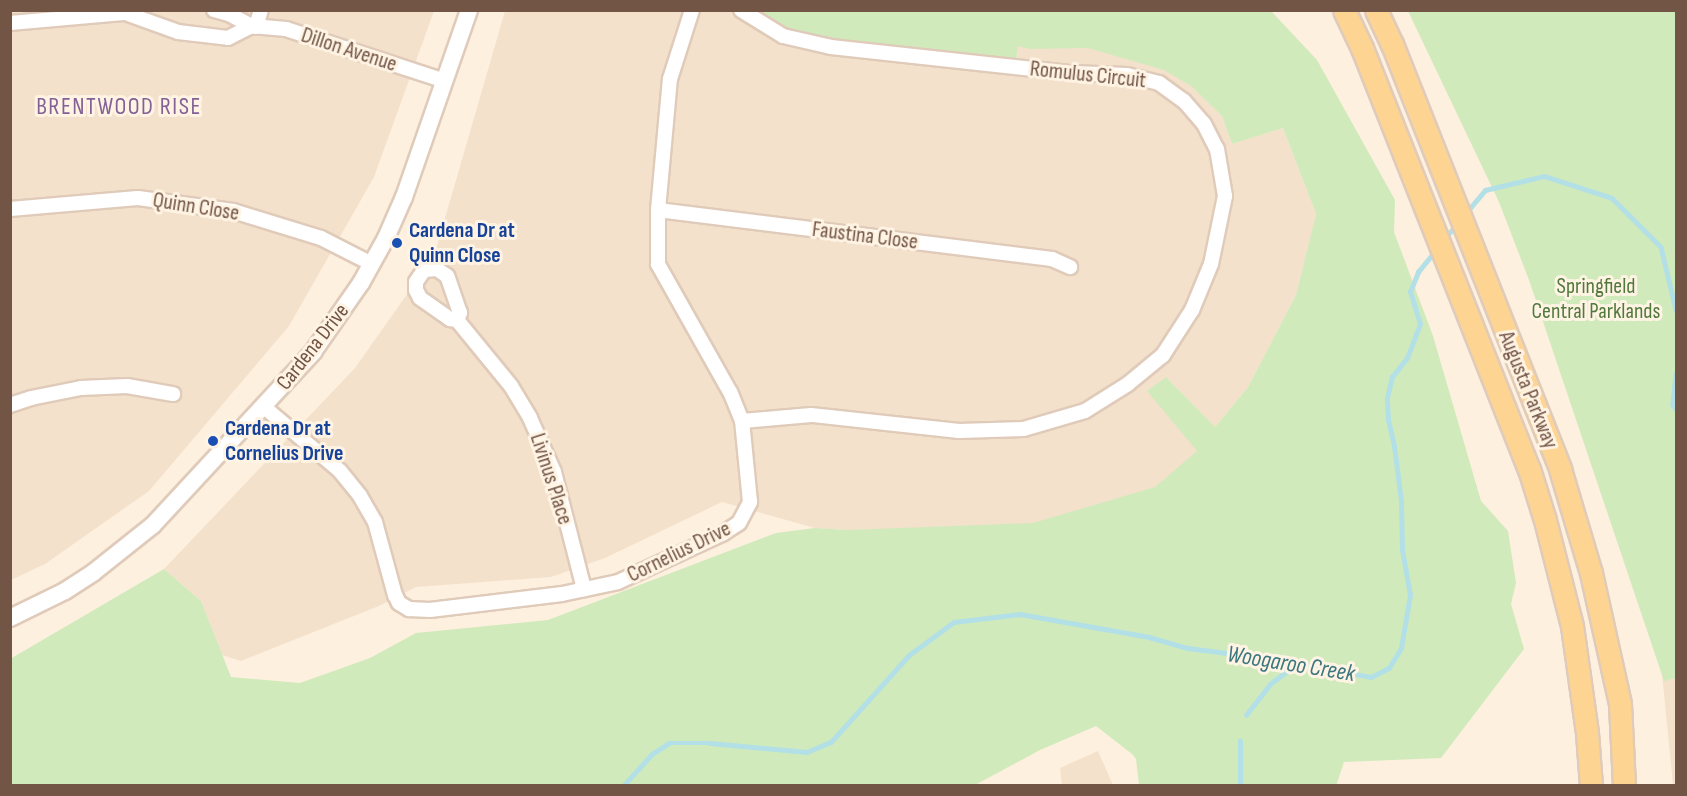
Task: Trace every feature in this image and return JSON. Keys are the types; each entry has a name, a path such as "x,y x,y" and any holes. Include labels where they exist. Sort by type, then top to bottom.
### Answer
{"main road":[{"name":"Augusta Parkway","path":"1344,10 1529,469 1561,577 1577,656 1591,786"},
{"name":"Augusta Parkway","path":"1376,10 1392,44 1560,470 1591,573 1620,704 1624,786"}],"street":[{"name":"Dillon Avenue","path":"214,10 229,14 254,26 286,29 445,81"},
{"path":"254,26 261,10"},
{"name":"Cardena Drive","path":"10,618 65,591 127,547 176,503 264,407 329,331 372,264 404,197 469,10"},
{"name":"Cornelius Drive","path":"264,407 340,471 360,496 375,522 399,603 409,609 430,610 562,594 618,582 722,534 739,523 750,502 742,421 730,392 658,264 658,210 670,79 692,10"},
{"name":"Romulus Circuit","path":"741,10 783,36 831,47 1070,73 1127,75 1153,81 1184,101 1204,124 1217,149 1225,196 1211,264 1192,310 1163,355 1128,384 1085,411 1024,429 959,431 811,415 742,421"},
{"name":"Dillon Avenue","path":"10,23 91,13 134,12 178,32 228,38 254,26"},
{"name":"Quinn Close","path":"10,209 138,198 233,211 321,238 372,264"},
{"name":"Faustina Close","path":"658,210 1052,259 1070,267"},
{"name":"Livinus Place","path":"457,320 511,386 547,454 584,589"},
{"path":"10,405 31,398 81,388 127,386 173,394"}],"shaded area":[{"path":"1268,10 1187,82 1222,116 1232,144 1283,128 1316,214 1296,295 1248,387 1215,427 1166,377 1209,465 1043,533 911,534 815,528 722,502 605,558 551,577 416,587 379,606 241,661 222,655 201,601 164,569 355,368 434,256 505,11 741,11 1015,67 1022,11"},
{"path":"10,11 434,11 374,177 289,326 149,491 45,564 11,580"},
{"path":"1676,673 1676,785 1673,785 1662,674"},
{"path":"1098,751 1113,785 1062,785 1060,768"}],"green space":[{"path":"741,10 1271,11 1317,60 1395,200 1394,232 1433,336 1481,501 1508,531 1516,583 1511,604 1524,649 1441,758 1344,762 1336,786 1139,785 1136,759 1096,726 1040,750 975,785 11,785 10,659 164,569 201,601 231,677 300,683 370,658 416,633 548,620 776,533 815,528 848,530 1033,523 1155,487 1197,451 1147,391 1166,377 1215,427 1248,387 1296,295 1316,214 1283,128 1232,144 1222,116 1191,86 1164,70 1088,48 1030,49 1018,46 1015,67 783,36"},
{"name":"Springfield Central Parklands","path":"1408,11 1676,11 1676,678 1664,681 1529,280 1499,202"}],"waterway":[{"name":"Woogaroo Creek","path":"1465,214 1485,190 1544,176 1612,198 1661,247 1676,310"},
{"name":"Woogaroo Creek","path":"1444,239 1456,225"},
{"name":"Woogaroo Creek","path":"623,786 652,754 669,743 710,743 807,752 831,742 909,655 954,622 1020,614 1149,637 1188,648 1282,660 1371,677 1389,668 1401,648 1410,595 1402,550 1401,501 1394,446 1388,420 1387,398 1392,377 1407,358 1420,324 1410,292 1418,272 1435,251"},
{"name":"Woogaroo Creek","path":"1676,374 1673,405 1676,409"},
{"path":"1246,715 1270,684 1298,663"},
{"path":"1240,741 1240,786"}],"place":[{"name":"Cardena Dr at Quinn Close","path":"397,243"},
{"name":"Cardena Dr at Cornelius Drive","path":"213,441"}],"district":[{"name":"BRENTWOOD RISE","path":"119,107"}]}
